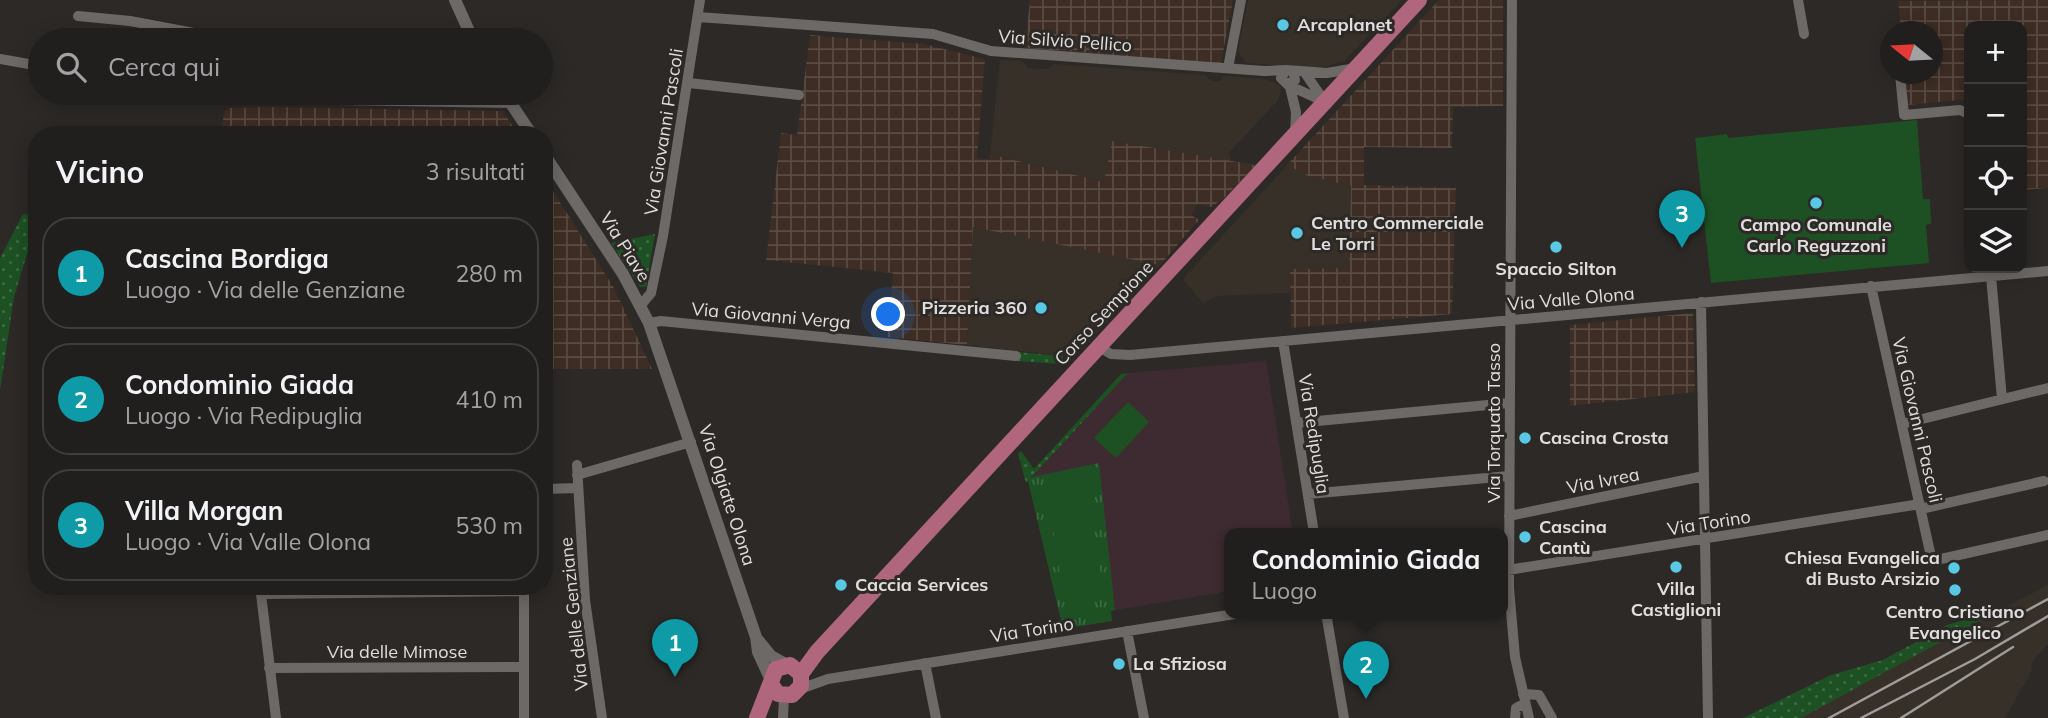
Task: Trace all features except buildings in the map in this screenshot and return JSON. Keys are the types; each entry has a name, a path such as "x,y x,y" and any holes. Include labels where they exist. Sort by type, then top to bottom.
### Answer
{"main road":[{"name":"Corso Sempione","path":"787,681 817,652 1419,0"},
{"path":"760,718 787,681"}],"street":[{"path":"455,0 468,28"},
{"name":"Via Giovanni Pascoli","path":"641,306 649,299 652,290 689,83 700,0"},
{"path":"1227,68 1241,0"},
{"name":"Via Torquato Tasso","path":"1508,530 1512,0"},
{"path":"1798,0 1804,34"},
{"path":"78,16 170,28"},
{"name":"Via Silvio Pellico","path":"698,17 925,33 991,51 1264,71 1288,78 1325,102"},
{"path":"0,59 28,64"},
{"name":"Via Silvio Pellico","path":"1288,78 1305,73 1334,73 1357,68"},
{"path":"1305,73 1325,102"},
{"path":"1288,78 1296,112 1296,134"},
{"path":"689,83 799,95"},
{"path":"1901,84 1904,115 1964,112"},
{"path":"512,105 525,126"},
{"name":"Via Piave","path":"553,168 641,306 664,364"},
{"name":"Via Valle Olona","path":"2027,272 2048,271"},
{"path":"1988,273 2002,399"},
{"name":"Via Valle Olona","path":"1099,347 1109,353 1124,355 1988,273"},
{"name":"Via Giovanni Pascoli","path":"1871,286 1932,561 2048,535"},
{"path":"1701,302 1709,718"},
{"name":"Via Giovanni Verga","path":"649,323 674,322 1016,356"},
{"name":"Via Redipuglia","path":"1283,341 1313,528"},
{"name":"Via Olgiate Olona","path":"664,364 756,637 758,652 787,681"},
{"path":"1902,424 2048,388"},
{"path":"1296,422 1509,403"},
{"name":"Via delle Genziane","path":"602,718 585,600 577,470 691,442"},
{"path":"1308,494 1509,476"},
{"name":"Via Ivrea","path":"1509,516 1704,476"},
{"name":"Via Torino","path":"1508,570 1920,507 2044,481"},
{"path":"553,489 578,488"},
{"path":"261,595 276,718"},
{"path":"524,595 524,718"},
{"name":"Via Torino","path":"787,681 828,679 1224,616"},
{"path":"1327,619 1344,718"},
{"name":"Via Torquato Tasso","path":"1507,619 1530,718"},
{"path":"1127,631 1144,718"},
{"name":"Via Olgiate Olona","path":"756,637 787,681"},
{"path":"925,663 936,718"},
{"name":"Via delle Mimose","path":"269,668 524,667"},
{"path":"783,718 787,681"},
{"path":"1515,718 1516,708 1524,699 1539,695 1552,718"}],"shaded area":[{"path":"1030,0 1233,0 1221,63 1025,48"},
{"path":"1248,0 1402,0 1344,61 1320,68 1246,63 1238,51"},
{"path":"1439,0 1503,0 1503,106 1453,107 1452,148 1364,147 1364,185 1456,188 1452,314 1291,328 1290,269 1349,268 1351,186 1308,176 1287,165"},
{"path":"2048,0 2048,188 2027,190 2027,21 1964,21 1964,99 1908,105 1906,84 1943,84 1943,21 1900,21 1898,1"},
{"path":"810,35 924,44 985,59 977,158 989,160 990,154 1104,182 1112,141 1256,165 1223,199 1211,207 1197,204 1191,215 1199,220 1160,265 973,227 967,345 887,337 893,273 766,260 781,133 797,135"},
{"path":"1000,60 1022,61 1028,68 1047,69 1054,64 1205,75 1211,81 1220,81 1224,76 1265,79 1280,85 1281,91 1278,100 1229,153 1231,161 1112,141 1105,182 990,154"},
{"path":"229,108 503,111 512,126 222,126 224,112"},
{"path":"1287,165 1308,176 1351,186 1349,268 1291,269 1290,293 1216,296 1203,304 1183,279"},
{"path":"553,191 614,288 652,369 553,369"},
{"path":"973,227 1160,265 1075,357 967,345"},
{"path":"1693,313 1695,392 1570,406 1570,325"},
{"path":"1266,361 1292,528 1224,528 1224,592 1115,610 1113,595 1028,481 1128,373"},
{"path":"2048,585 2048,644 2031,663 2032,670 2005,718 1743,718 1831,675 1883,660 1947,625 2001,609"}],"green space":[{"name":"Campo Comunale Carlo Reguzzoni","path":"1917,120 1923,199 1930,199 1931,224 1926,225 1929,263 1711,283 1695,138 1727,134 1728,138"},
{"path":"23,214 28,215 28,251 14,297 0,391 0,258"},
{"path":"655,234 646,287 640,287 611,243"},
{"path":"1017,352 1063,356 1062,364 1016,361"},
{"path":"1128,373 1026,483 1018,453 1021,451 1034,469 1121,374"},
{"path":"1128,402 1149,422 1116,458 1094,438"},
{"path":"1099,463 1115,610 1111,611 1112,621 1063,629 1028,481 1032,477"},
{"path":"1086,473 1103,590 1063,596 1046,480"},
{"path":"2001,609 1801,718 1743,718 1831,675 1883,660 1947,625"}],"railway":[{"path":"1829,718 2048,599"},
{"path":"1861,718 1975,659 2048,616"},
{"path":"1901,718 2013,647"}],"place":[{"name":"Arcaplanet","path":"1283,25"},
{"name":"Campo Comunale Carlo Reguzzoni","path":"1816,203"},
{"name":"Centro Commerciale Le Torri","path":"1297,233"},
{"name":"Spaccio Silton","path":"1556,247"},
{"name":"Villa Morgan","path":"1682,248"},
{"name":"Pizzeria 360","path":"1041,308"},
{"name":"Cascina Crosta","path":"1525,438"},
{"name":"Cascina Cantù","path":"1525,537"},
{"name":"Villa Castiglioni","path":"1676,567"},
{"name":"Chiesa Evangelica di Busto Arsizio","path":"1954,568"},
{"name":"Caccia Services","path":"841,585"},
{"name":"Centro Cristiano Evangelico","path":"1955,590"},
{"name":"La Sfiziosa","path":"1119,664"},
{"name":"Cascina Bordiga","path":"675,677"},
{"name":"Condominio Giada","path":"1366,699"}]}
